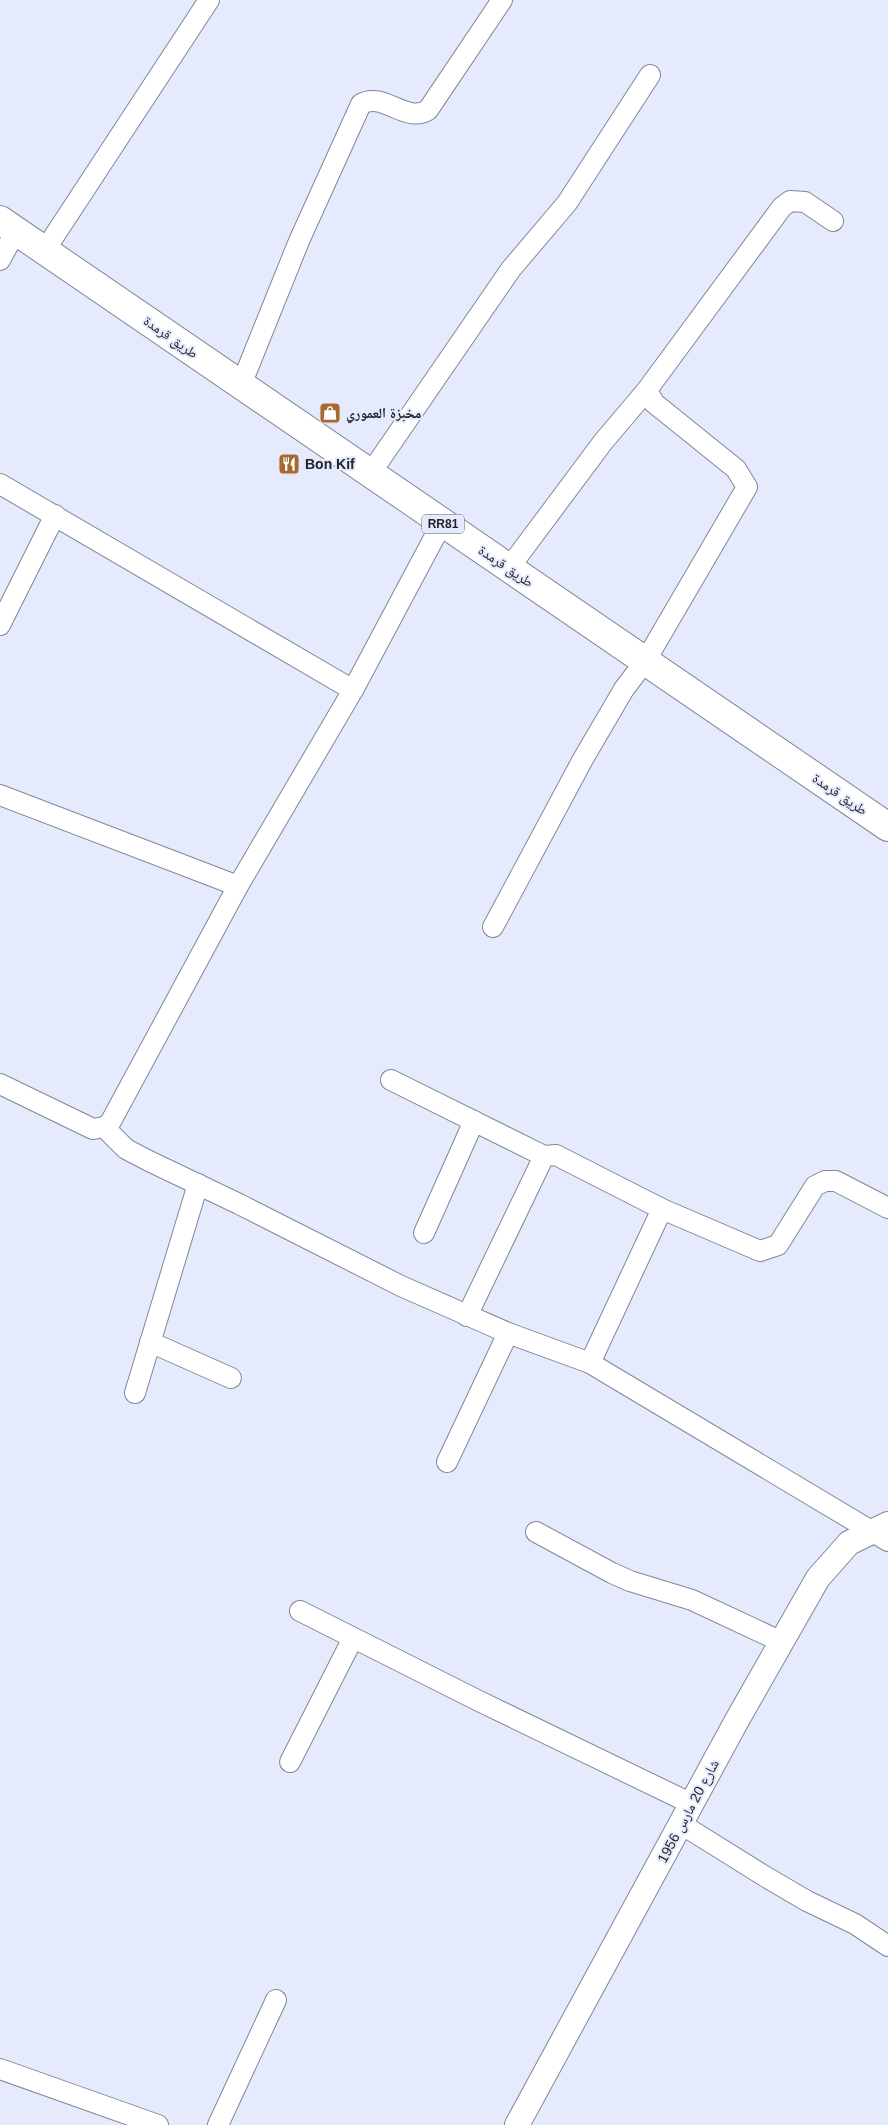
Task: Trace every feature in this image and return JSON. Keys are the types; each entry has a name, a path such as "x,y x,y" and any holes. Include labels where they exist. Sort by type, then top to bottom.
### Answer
{"main road":[{"name":"طريق قرمدة","path":"8,226 888,827"}],"street":[{"path":"45,250 209,0"},
{"path":"241,385 299,241 361,104 374,100 414,114 428,110 502,0"},
{"path":"370,474 511,269 568,203 650,75"},
{"path":"509,568 603,442 647,390 782,207 790,201 805,202 832,221"},
{"path":"0,260 8,226"},
{"path":"493,927 624,689 646,660 747,487 736,469 654,403 647,390"},
{"path":"0,484 353,690"},
{"path":"0,625 55,515"},
{"path":"0,1084 93,1130 104,1128 117,1112 238,886 353,690 442,523"},
{"path":"0,795 238,886"},
{"path":"392,1080 544,1156 556,1155 662,1209 760,1250 778,1244 815,1186 825,1180 836,1181 888,1208"},
{"path":"424,1232 474,1121"},
{"path":"104,1128 126,1148 401,1286 508,1333 590,1363 883,1532"},
{"path":"467,1316 544,1156"},
{"path":"135,1393 198,1184"},
{"path":"590,1363 662,1209"},
{"path":"447,1462 508,1333"},
{"path":"150,1342 231,1378"},
{"path":"536,1532 612,1573 692,1600 782,1642"},
{"name":"شارع 20 مارس 1956","path":"517,2125 818,1578 837,1554 849,1543 883,1532"},
{"path":"300,1610 687,1814 766,1877 828,1912 855,1924 888,1946"},
{"path":"290,1762 353,1638"},
{"path":"218,2125 276,2000"},
{"path":"0,2069 109,2117 158,2125"}],"place":[{"name":"مخبزة العموري","path":"330,413"},
{"name":"Bon Kif","path":"289,464"}]}
